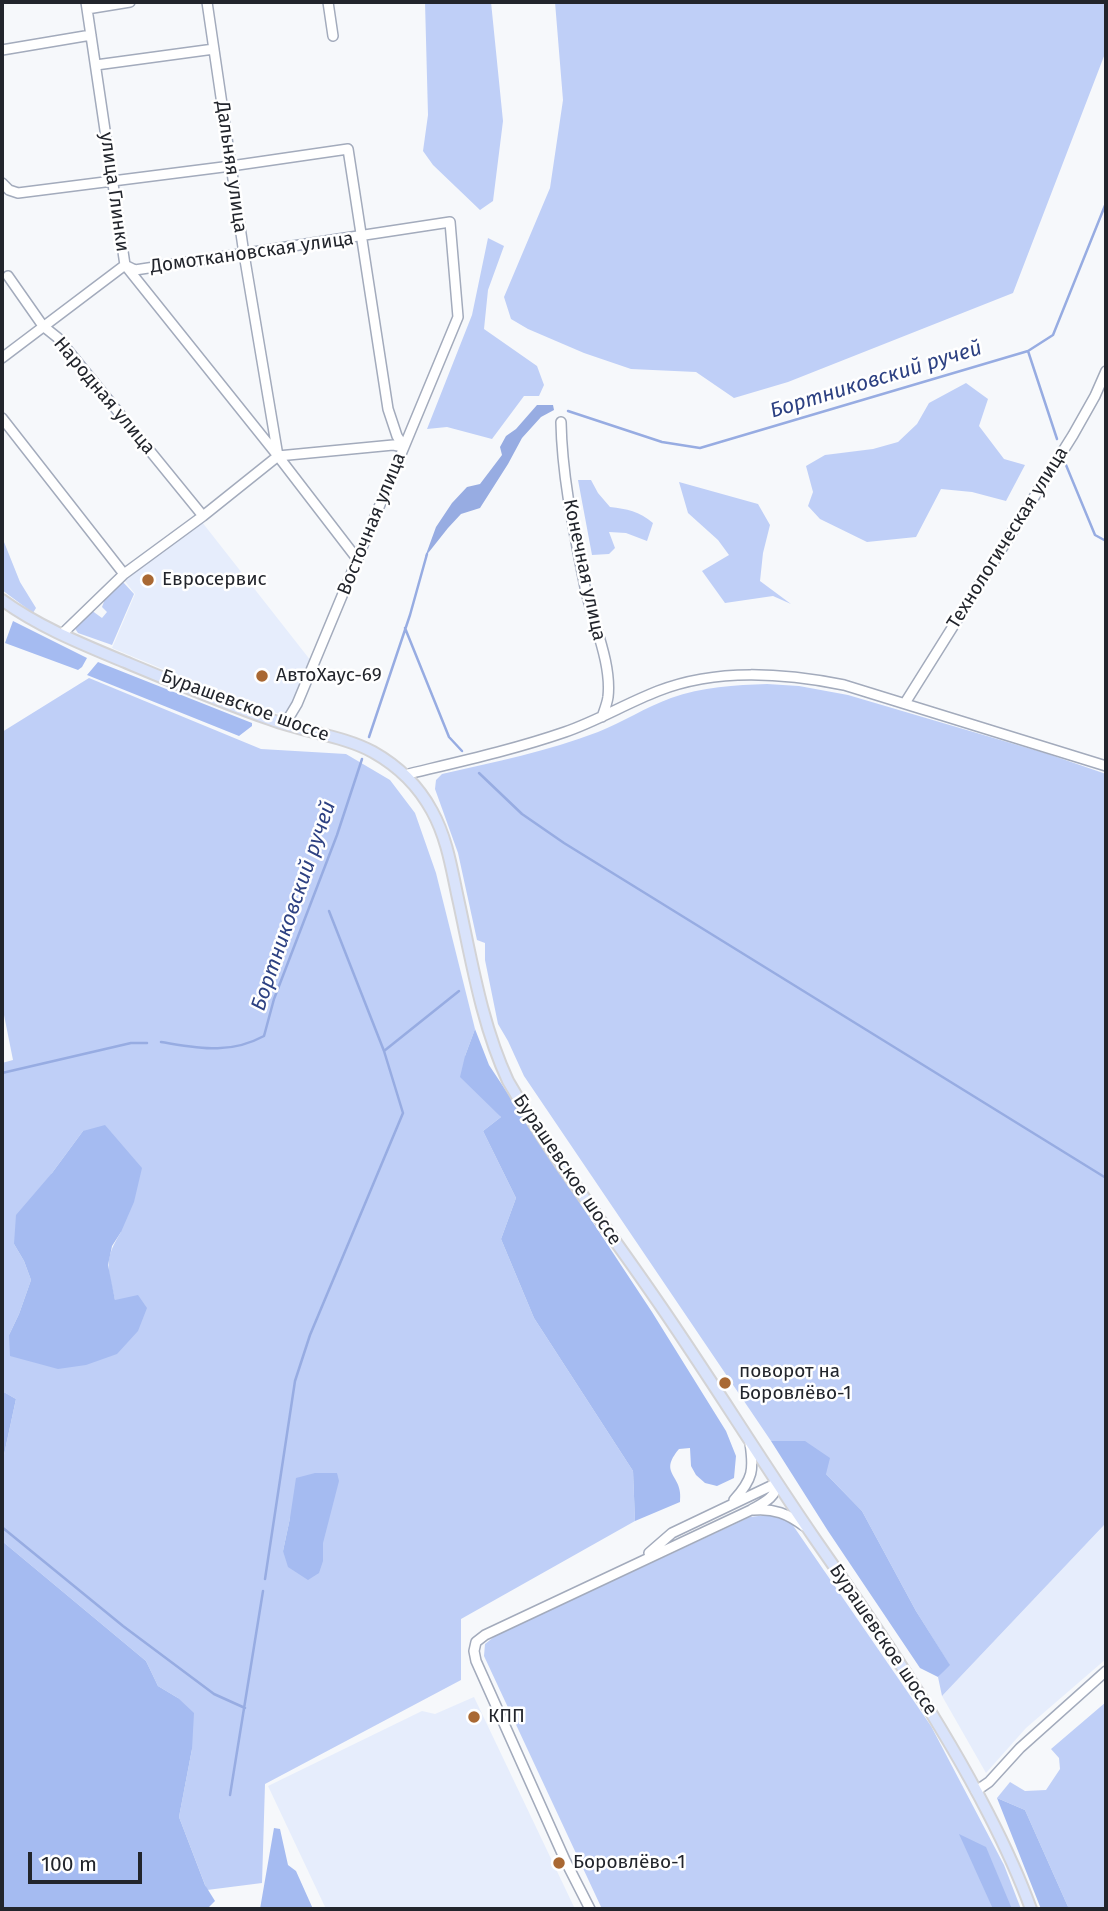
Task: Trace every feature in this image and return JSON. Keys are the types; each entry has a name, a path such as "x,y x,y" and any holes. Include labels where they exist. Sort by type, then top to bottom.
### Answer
{"main road":[{"name":"Бурашевское шоссе","path":"2,600 35,621 142,669 285,724 368,750 385,759 404,775 428,804 444,837 483,1015 508,1081 777,1483 908,1673 976,1791 1031,1909"}],"street":[{"path":"87,5 130,2"},
{"name":"Дальняя улица","path":"207,2 244,254 278,456"},
{"path":"328,2 333,36"},
{"name":"улица Глинки","path":"87,5 125,265 358,560"},
{"path":"2,50 91,34"},
{"path":"96,65 214,49"},
{"name":"Восточная улица","path":"231,166 348,149 388,408 397,436 404,447 298,704 285,724"},
{"path":"2,183 9,190 18,193 231,166"},
{"name":"Домоткановская улица","path":"2,358 125,265 135,270 450,222 458,317 404,447"},
{"name":"Народная улица","path":"8,276 43,326 58,338 203,516"},
{"name":"Технологическая улица","path":"905,703 1073,435 1106,371"},
{"path":"2,418 124,574"},
{"name":"Конечная улица","path":"561,422 561,446 569,509 605,663 608,698 602,717"},
{"path":"62,634 124,574 278,456 393,445 404,447"},
{"path":"404,775 573,730 671,686 706,678 746,675 811,678 858,688 1106,766"},
{"path":"731,1504 746,1486 751,1474 749,1439"},
{"path":"590,1909 492,1699 476,1661 476,1642 485,1635 639,1561 751,1510 769,1499 777,1489 777,1483 672,1533 639,1561"},
{"path":"751,1510 783,1513 808,1528"},
{"path":"976,1791 989,1783 1020,1748 1106,1671"}],"shaded area":[{"path":"425,2 491,2 503,121 493,201 480,210 433,165 423,151 428,115"},
{"path":"555,2 1106,2 1106,51 1013,293 788,382 734,398 696,372 631,369 584,353 511,319 504,297 550,188 563,100"},
{"path":"488,238 504,246 488,290 484,329 537,366 544,385 539,396 524,396 492,439 447,427 427,429 472,315"},
{"path":"966,383 988,399 979,426 1004,459 1025,465 1006,501 972,492 941,489 916,537 867,542 820,519 808,506 813,492 806,466 825,455 873,449 898,442 917,424 929,403"},
{"path":"537,405 553,405 554,410 541,417 522,438 480,508 461,514 425,557 436,527 452,503 467,487 480,484 502,455 500,447 506,436 516,429"},
{"path":"578,480 591,480 610,507 633,511 653,523 647,541 626,533 609,532 615,548 609,554 592,555"},
{"path":"679,482 758,504 770,525 760,581 791,604 773,596 725,603 702,571 729,555 718,540 688,513"},
{"path":"202,522 311,661 295,702 285,716 223,694 112,648 135,594 124,580"},
{"path":"2,537 20,582 36,608 33,613 2,590"},
{"path":"123,582 134,594 112,645 78,633 74,627 91,610 102,618 107,612 102,607 106,596"},
{"path":"13,621 87,658 82,667 78,670 5,643"},
{"path":"98,662 252,723 252,726 239,736 87,675"},
{"path":"89,678 261,749 346,754 390,780 415,813 436,873 475,1029 465,1056 501,1117 483,1131 516,1198 501,1239 534,1318 633,1471 635,1521 461,1619 461,1680 265,1784 262,1883 207,1890 179,1817 192,1749 178,1698 158,1686 146,1661 2,1541 2,1464 16,1399 2,1391 2,1063 13,1060 2,1005 2,732","holes":["83,1131 121,1232 109,1258 110,1280 115,1300 9,1335 31,1280 14,1244 52,1173","290,1518 323,1543 323,1561 283,1551"]},
{"path":"767,684 799,686 848,695 1048,754 1106,774 1106,1523 942,1696 938,1677 949,1664 916,1611 862,1511 826,1474 788,1442 771,1441 524,1076 498,1024 485,960 485,943 477,940 458,853 435,789 436,780 442,774 521,756 579,739 683,694 719,687"},
{"path":"475,1029 489,1065 652,1312 726,1431 736,1456 734,1478 717,1486 705,1483 691,1466 690,1448 679,1449 670,1464 680,1493 680,1502 635,1521 633,1471 534,1318 501,1239 516,1198 483,1131 501,1117 460,1077"},
{"path":"105,1125 142,1168 134,1202 112,1246 108,1265 115,1300 138,1295 147,1308 138,1331 117,1354 86,1365 58,1369 10,1356 9,1335 31,1280 14,1244 16,1215 83,1131"},
{"path":"2,1391 16,1399 2,1464"},
{"path":"771,1441 805,1441 830,1458 826,1474 862,1511 916,1611 950,1665 938,1677 920,1668"},
{"path":"315,1473 337,1473 339,1481 323,1543 323,1561 319,1573 308,1580 288,1567 283,1551 296,1478"},
{"path":"767,1515 782,1518 792,1524 931,1726 1004,1865 1021,1909 602,1909 484,1656 485,1644 495,1636 750,1517"},
{"path":"1106,1523 1106,1659 1026,1728 986,1773 942,1696"},
{"path":"2,1541 146,1661 158,1686 178,1698 194,1713 192,1749 179,1817 205,1885 215,1901 207,1909 2,1909"},
{"path":"474,1697 575,1909 326,1909 268,1786 422,1711 435,1714"},
{"path":"1106,1702 1106,1909 1069,1909 1025,1810 997,1798 1010,1782 1025,1791 1046,1790 1060,1769 1059,1758 1051,1749"},
{"path":"997,1798 1025,1810 1069,1909 1041,1909"},
{"path":"274,1828 280,1829 288,1865 296,1871 313,1909 260,1909"},
{"path":"959,1834 986,1847 1012,1909 993,1909"}],"waterway":[{"name":"Бортниковский ручей","path":"568,411 662,442 700,448 1028,351 1053,335 1106,203"},
{"path":"1028,351 1057,439"},
{"path":"1066,465 1095,535 1106,541"},
{"name":"Бортниковский ручей","path":"369,737 410,615 427,554"},
{"path":"405,628 449,737 462,751"},
{"name":"Бортниковский ручей","path":"161,1042 201,1048 226,1048 264,1036 274,999 337,835 362,759"},
{"path":"479,773 522,814 564,843 1106,1178"},
{"path":"265,1579 295,1381 310,1335 403,1113 384,1051 329,911"},
{"path":"384,1051 459,991"},
{"path":"2,1073 131,1043 147,1043"},
{"path":"3,1528 123,1626 214,1694 245,1708"},
{"path":"230,1795 263,1591"}],"place":[{"name":"Евросервис","path":"148,580"},
{"name":"АвтоХаус-69","path":"262,676"},
{"name":"поворот на Боровлёво-1","path":"725,1383"},
{"name":"КПП","path":"474,1717"},
{"name":"Боровлёво-1","path":"559,1863"}]}
